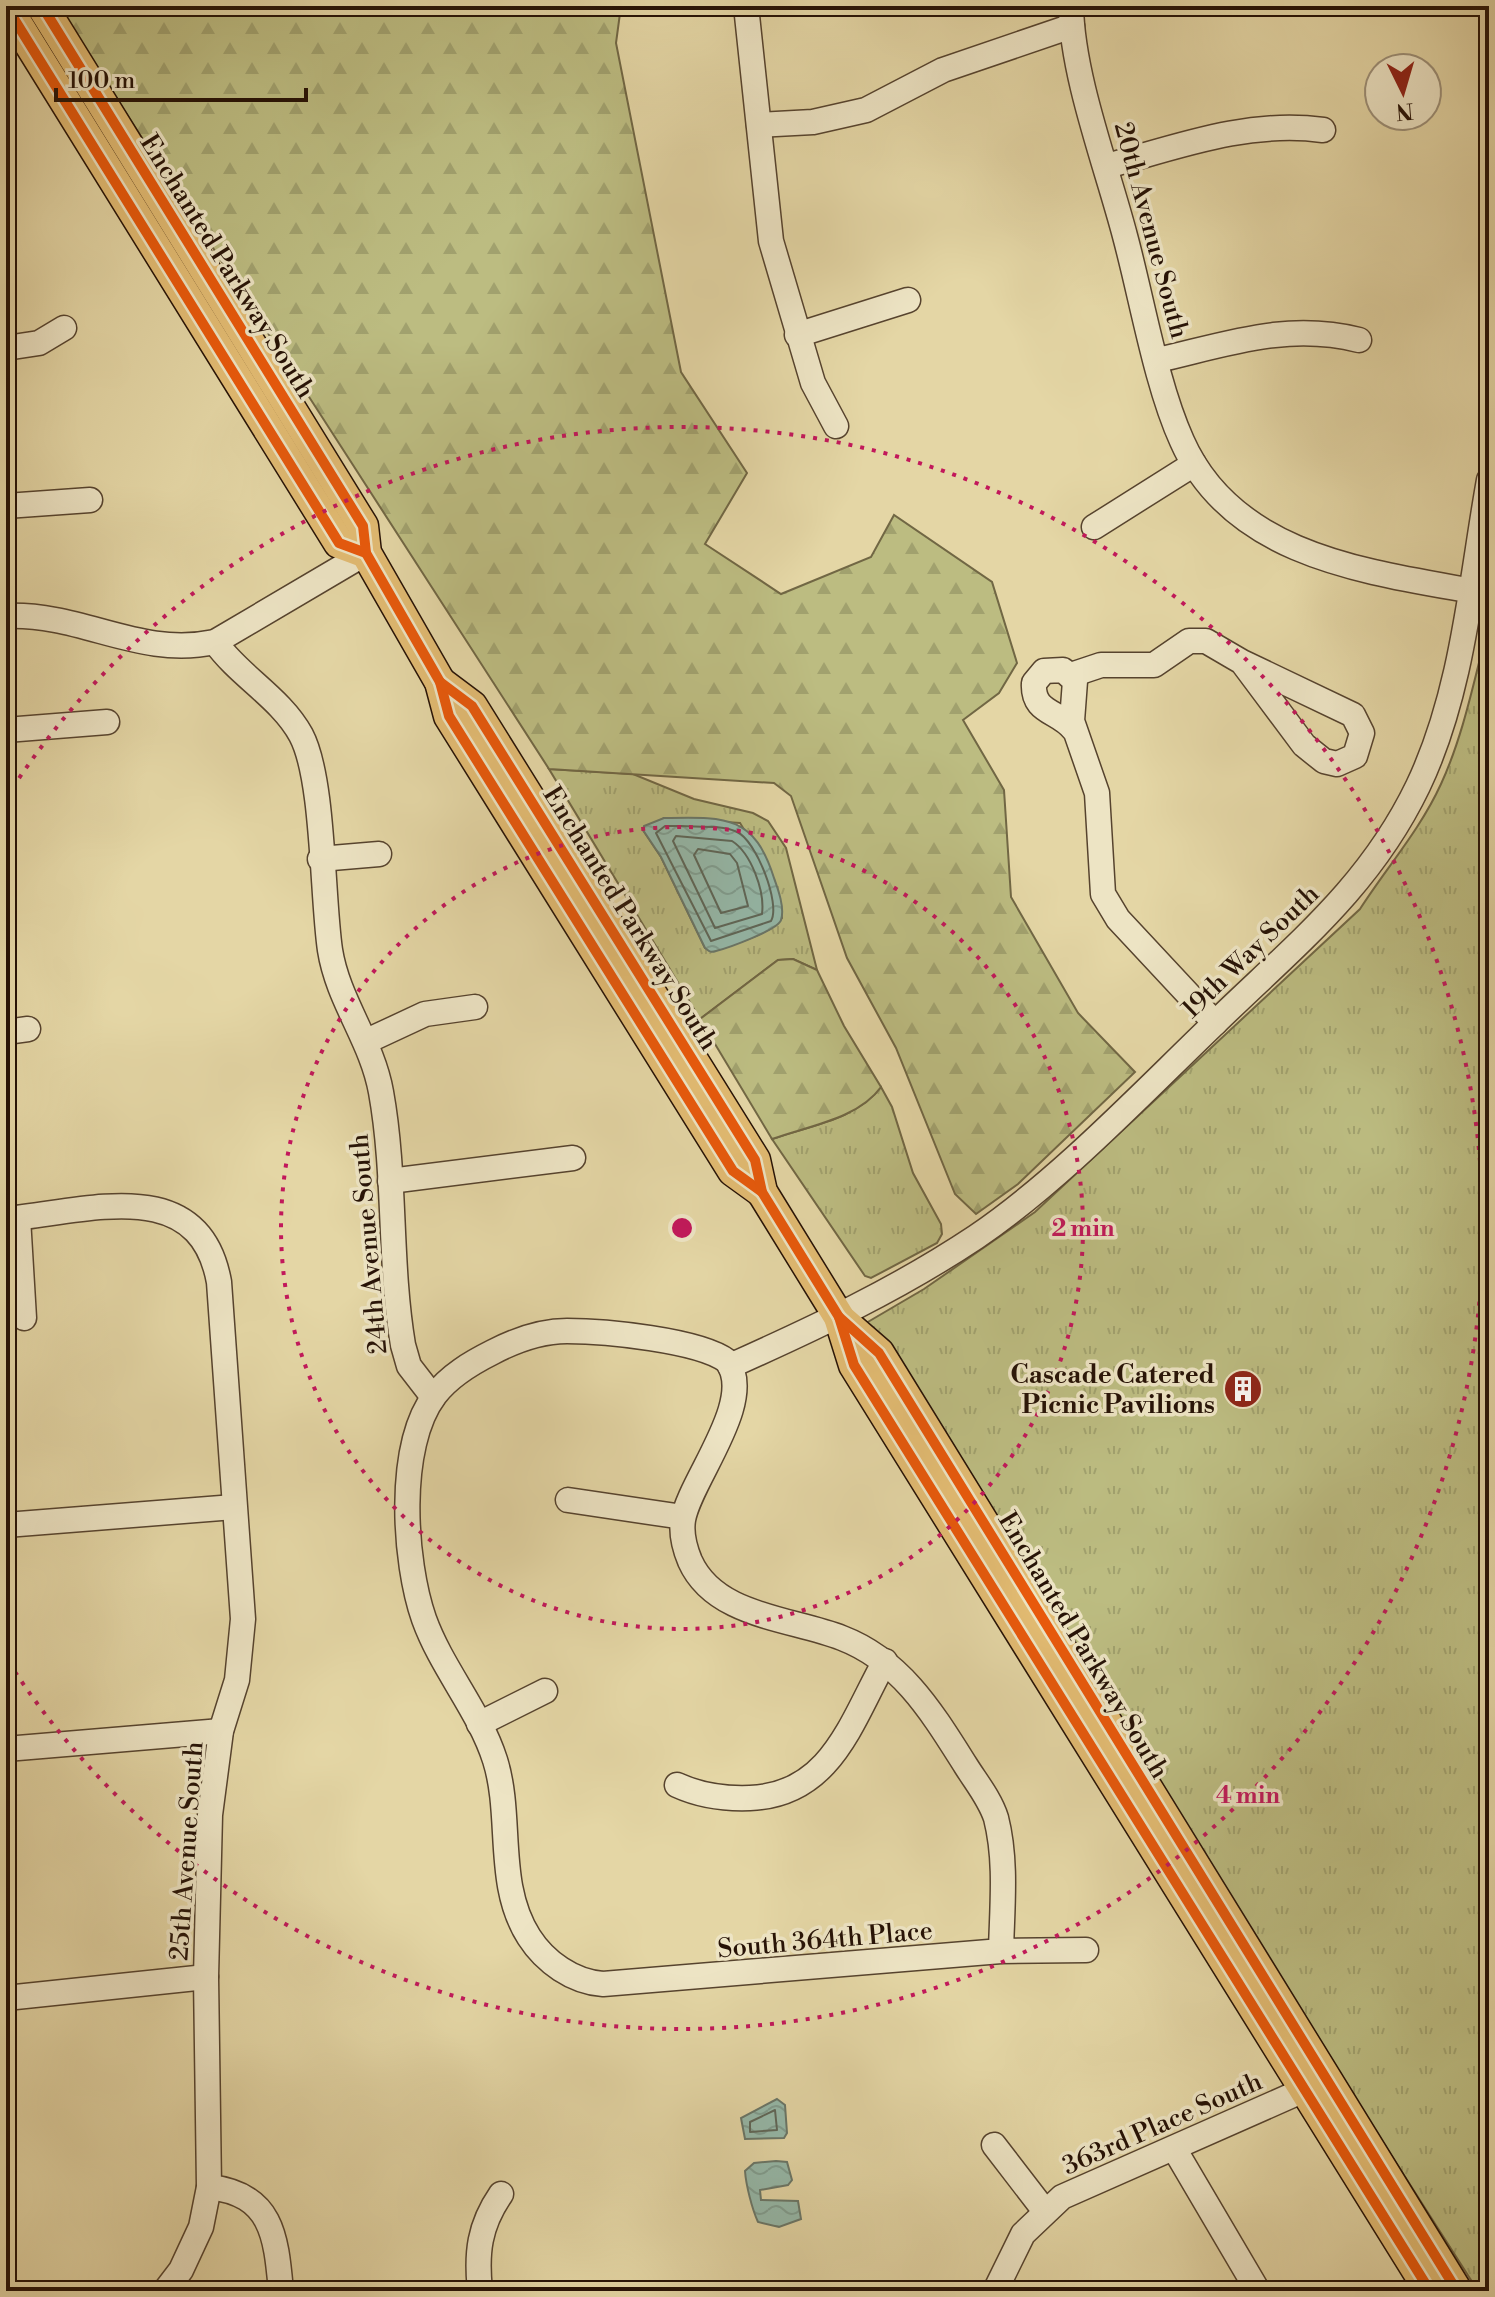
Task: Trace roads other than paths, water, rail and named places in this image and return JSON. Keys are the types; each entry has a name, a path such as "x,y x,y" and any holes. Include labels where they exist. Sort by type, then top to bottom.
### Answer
{"main road":[{"name":"Enchanted Parkway South","path":"6,6 339,543 366,553"},
{"name":"Enchanted Parkway South","path":"42,6 363,526 366,553 440,682 449,716 733,1171 762,1192 839,1317 854,1365 1430,2291"},
{"name":"Enchanted Parkway South","path":"839,1317 879,1353 1457,2291"},
{"path":"1304,2090 1318,2092 1329,2103 1367,2165 1380,2169"}],"street":[{"path":"746,6 771,241 797,335 820,401 836,426"},
{"path":"759,125 813,122 866,110 954,66 1071,16"},
{"name":"20th Avenue South","path":"1071,16 1158,360 1178,432 1194,464 1233,507 1295,548 1353,569 1479,592"},
{"path":"1107,166 1240,130 1284,126 1323,130"},
{"path":"797,335 908,300"},
{"path":"6,348 39,343 64,328"},
{"path":"1158,360 1284,332 1322,332 1359,340"},
{"path":"1094,527 1194,464"},
{"name":"19th Way South","path":"730,1366 839,1317 978,1235 1151,1086 1319,926 1359,882 1393,833 1438,735 1479,592 1489,480"},
{"path":"6,506 90,500"},
{"path":"6,616 70,622 157,647 215,642 366,553"},
{"path":"1071,675 1101,665 1154,665 1196,640 1214,645 1356,718 1363,737 1355,756 1346,762 1334,764 1313,753 1242,662"},
{"name":"24th Avenue South","path":"215,642 299,732 312,778 334,971 367,1041 381,1091 403,1345 409,1366 433,1397"},
{"path":"1074,730 1061,717 1041,708 1033,691 1036,679 1044,671 1059,670 1071,675 1076,685 1071,708 1074,730 1090,765 1097,793 1100,880 1106,900 1118,919 1215,1023"},
{"path":"6,730 107,722"},
{"path":"320,859 379,854"},
{"path":"367,1041 425,1014 475,1007"},
{"path":"390,1181 573,1158"},
{"name":"25th Avenue South","path":"12,1218 147,1206 179,1216 204,1237 219,1282 242,1631 237,1680 221,1731 210,1815 206,1977 209,2187 201,2227 181,2270 165,2291"},
{"path":"12,1218 24,1318"},
{"path":"545,1691 479,1724 430,1633 415,1577 409,1469 416,1439 433,1397 464,1368 485,1356 525,1337 560,1331 613,1333 667,1342 716,1355 730,1366 733,1385 724,1423 683,1517 689,1559 703,1583 722,1599 839,1637 885,1661 930,1709 990,1804 1002,1860 1001,1951"},
{"path":"568,1500 683,1517"},
{"path":"6,1525 234,1507"},
{"path":"677,1785 705,1795 729,1798 767,1797 800,1786 830,1760 885,1661"},
{"name":"South 364th Place","path":"479,1724 499,1778 508,1872 516,1911 537,1947 571,1976 593,1983 637,1982 1001,1951 1086,1950"},
{"path":"6,1749 221,1731"},
{"path":"6,1998 206,1977"},
{"name":"363rd Place South","path":"1044,2210 1087,2184 1175,2150 1304,2090"},
{"path":"994,2145 1044,2210 1023,2234 995,2291"},
{"path":"1175,2150 1258,2291"},
{"path":"209,2187 225,2188 247,2198 264,2213 274,2238 281,2291"},
{"path":"480,2291 478,2243 489,2211 501,2194"}],"water":[{"path":"664,818 720,820 734,824 757,841 766,857 780,899 782,910 778,924 722,949 711,952 705,948 661,857 643,830 644,826"},
{"path":"777,2099 785,2105 787,2133 784,2138 745,2139 741,2118"},
{"path":"787,2162 792,2180 788,2185 760,2190 761,2200 798,2201 801,2219 779,2227 758,2222 745,2171 754,2163"}],"place":[{"name":"Cascade Catered Picnic Pavilions","path":"1243,1389"}]}
